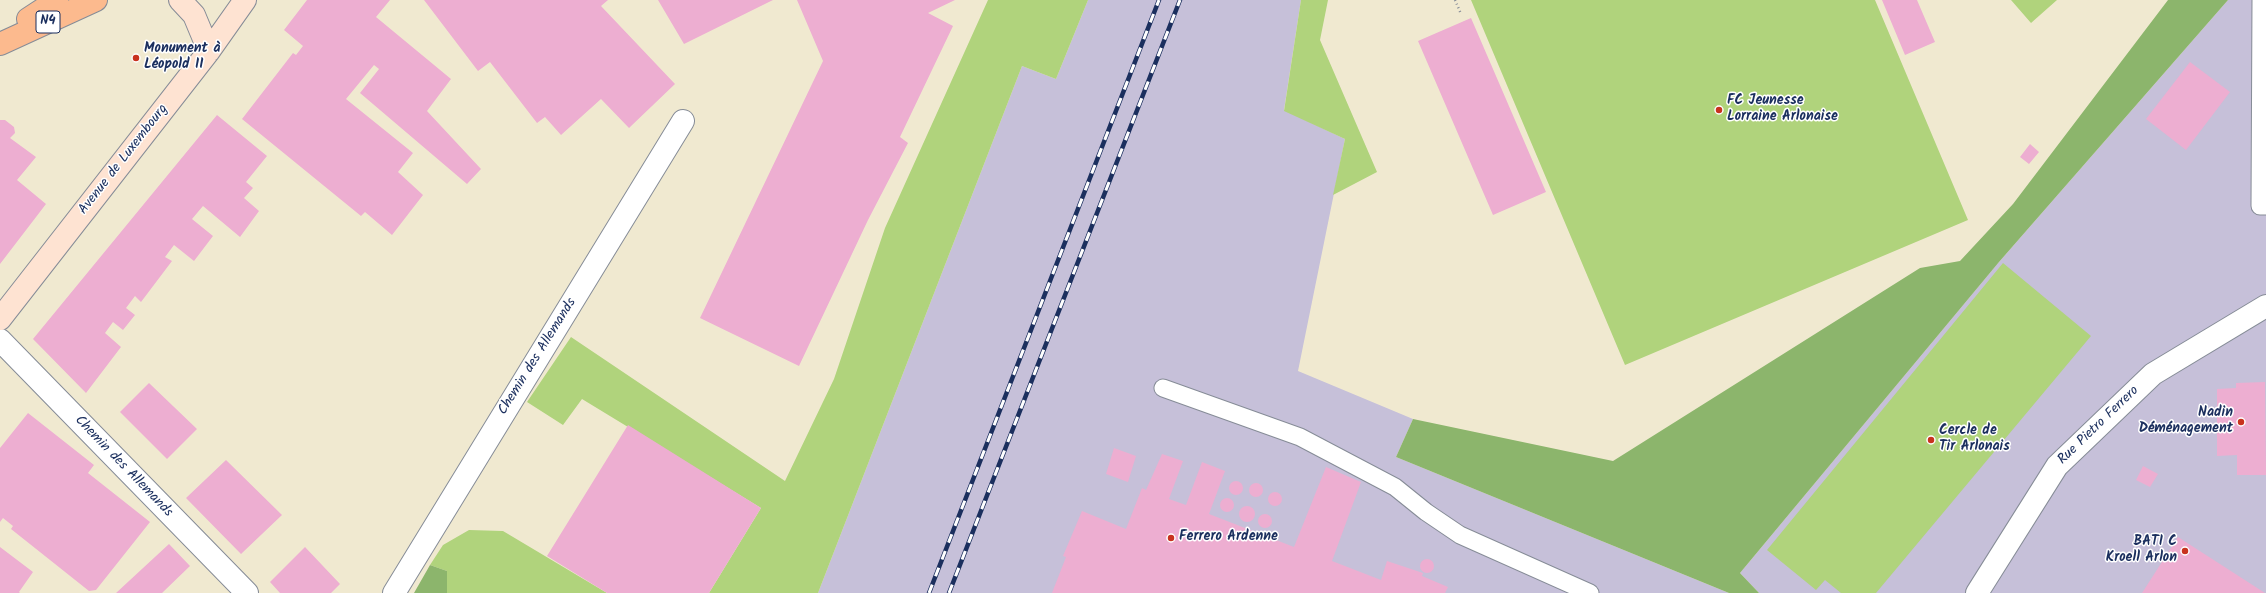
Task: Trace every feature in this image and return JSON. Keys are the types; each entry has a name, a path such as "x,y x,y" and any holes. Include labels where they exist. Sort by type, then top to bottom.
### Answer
{"main road":[{"name":"N4","path":"0,38 57,0"},
{"name":"N4","path":"0,44 96,0"},
{"path":"180,0 194,15 209,51"},
{"name":"Avenue de Luxembourg","path":"0,319 248,2"}],"street":[{"name":"Chemin des Allemands","path":"394,593 683,121"},
{"name":"Rue Pietro Ferrero","path":"1977,593 2057,466 2153,374 2266,306"},
{"name":"Chemin des Allemands","path":"0,340 247,593"}],"lane":[{"path":"2261,0 2260,206 2266,206"},
{"path":"1163,388 1300,437 1395,487 1426,512 1460,535 1590,593"}],"path":[{"path":"1455,0 1461,14"}],"shaded area":[{"path":"1088,0 1301,0 1284,110 1345,139 1298,371 1413,419 1396,457 1729,593 818,593 1022,66 1056,79"},
{"path":"2228,0 2266,0 2266,593 1759,593 1740,573 1999,262"}],"green space":[{"path":"988,0 1088,0 1056,79 1022,66 818,593 709,593 761,508 582,399 563,425 527,402 571,337 785,481 834,379 885,228"},
{"path":"1301,0 1328,0 1320,40 1377,172 1333,195 1345,139 1284,111"},
{"name":"FC Jeunesse Lorraine Arlonaise","path":"1471,0 1875,0 1968,220 1625,365"},
{"path":"2011,0 2057,0 2031,23"},
{"path":"2168,0 2228,0 1999,262 1740,573 1759,593 1729,593 1396,457 1413,419 1613,461 1920,268 1960,261 2013,204"},
{"name":"Cercle de Tir Arlonais","path":"2003,263 2091,336 1876,593 1841,593 1825,580 1816,590 1767,550"},
{"path":"469,530 503,531 607,593 447,593 447,571 430,565 443,545"},
{"path":"430,565 447,571 447,593 414,593"}],"building":[{"path":"307,0 390,0 376,17 451,79 427,111 481,169 467,184 360,93 379,69 374,65 346,99 413,153 398,172 423,195 392,235 365,212 361,216 242,119 293,53 296,55 303,46 284,30"},
{"path":"424,0 608,0 601,6 675,84 629,128 601,99 561,135 545,117 537,123 490,62 478,71"},
{"path":"658,0 773,0 684,44"},
{"path":"797,0 955,0 928,13 953,26 900,137 908,143 868,220 799,366 700,318 823,61"},
{"path":"1882,0 1917,0 1935,42 1905,55"},
{"path":"1471,18 1546,192 1493,215 1418,41"},
{"path":"2190,62 2230,92 2186,150 2146,119"},
{"path":"217,115 267,156 246,182 253,188 244,198 259,211 240,237 203,206 192,219 213,236 194,261 174,245 165,257 172,261 141,302 135,296 126,308 135,315 123,330 113,322 105,333 121,347 86,393 33,339"},
{"path":"0,120 5,120 14,127 15,133 10,138 36,157 17,180 46,204 0,264"},
{"path":"2030,144 2039,152 2029,164 2020,157"},
{"name":"Nadin Déménagement","path":"2265,382 2266,475 2237,475 2237,455 2217,456 2217,389 2236,388 2236,383"},
{"path":"149,383 197,429 167,459 120,412"},
{"path":"28,413 94,465 88,473 150,522 96,590 89,591 11,529 13,526 3,518 0,522 0,448"},
{"path":"628,425 761,508 709,593 607,593 547,556"},
{"path":"1114,448 1136,456 1128,482 1106,474"},
{"name":"Ferrero Ardenne","path":"1162,454 1183,461 1169,499 1186,505 1202,462 1225,471 1209,514 1294,547 1326,467 1361,482 1332,561 1381,580 1387,561 1423,573 1422,576 1448,587 1445,593 1052,593 1066,557 1063,556 1082,511 1126,529 1142,488 1146,490"},
{"path":"226,460 282,515 241,554 186,498"},
{"path":"2143,466 2158,474 2150,487 2136,480"},
{"path":"1233,481 1239,481 1243,485 1243,491 1239,495 1233,495 1229,491 1229,485"},
{"path":"1253,483 1259,483 1263,487 1263,493 1259,497 1253,497 1249,493 1249,487"},
{"path":"1272,492 1278,492 1282,496 1282,502 1278,506 1272,506 1268,502 1268,496"},
{"path":"1224,498 1230,498 1234,502 1234,508 1230,512 1224,512 1220,508 1220,502"},
{"path":"1247,506 1254,511 1255,514 1250,521 1247,522 1240,517 1239,514 1244,507"},
{"path":"1262,514 1268,514 1272,518 1272,524 1268,528 1262,528 1258,524 1258,518"},
{"name":"BATI C Kroell Arlon","path":"2178,537 2265,593 2142,593"},
{"path":"169,544 190,566 162,593 116,593"},
{"path":"0,547 33,572 19,592 20,593 0,593"},
{"path":"305,547 340,584 331,593 280,593 270,582"},
{"path":"1424,559 1430,559 1434,563 1434,569 1430,573 1424,573 1420,569 1420,563"}],"railway":[{"path":"929,593 1159,0"},
{"path":"949,593 1180,0"}],"place":[{"name":"Monument à Léopold II","path":"136,58"},
{"name":"FC Jeunesse Lorraine Arlonaise","path":"1719,110"},
{"name":"Nadin Déménagement","path":"2241,422"},
{"name":"Cercle de Tir Arlonais","path":"1931,440"},
{"name":"Ferrero Ardenne","path":"1171,538"},
{"name":"BATI C Kroell Arlon","path":"2185,551"}]}
